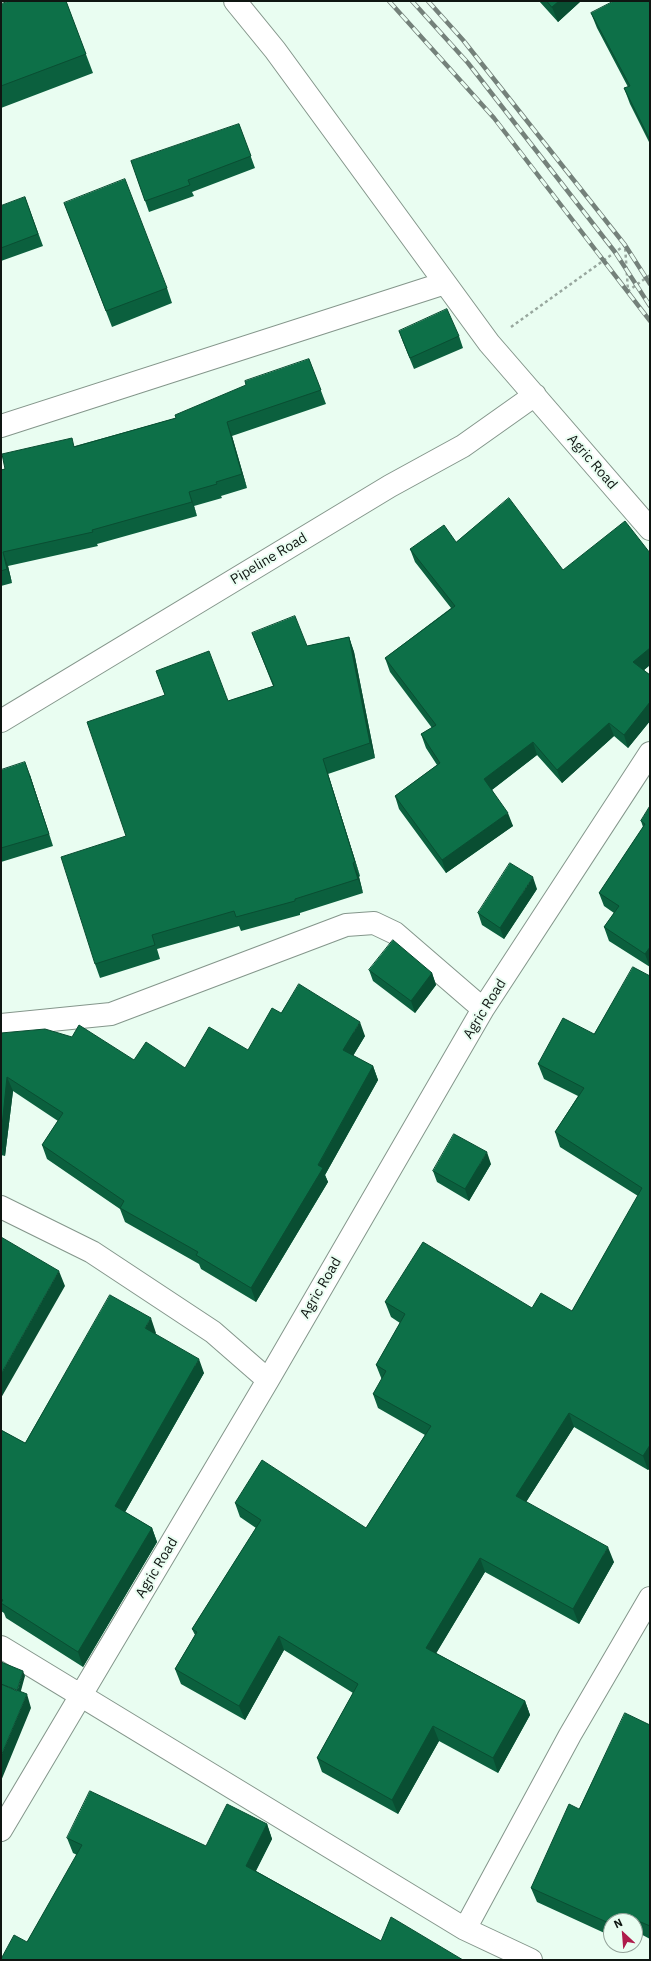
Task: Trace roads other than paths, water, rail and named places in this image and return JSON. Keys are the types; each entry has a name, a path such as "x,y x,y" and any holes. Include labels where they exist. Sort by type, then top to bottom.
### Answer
{"street":[{"name":"Agric Road","path":"235,1 275,50 489,343 650,529"},
{"path":"1,426 445,283"},
{"name":"Pipeline Road","path":"1,721 390,486 463,446 535,395"},
{"name":"Agric Road","path":"1,1830 268,1380 483,1009 650,753"},
{"path":"1,1025 111,1014 346,925 374,922 394,933 483,1009"},
{"path":"1,1207 92,1252 213,1332 268,1380"},
{"path":"465,1929 570,1735 650,1598"},
{"path":"1,1647 82,1694 122,1720 465,1929 531,1960"}],"railway":[{"path":"389,1 494,118 650,321"},
{"path":"412,1 468,63 615,252 650,306"},
{"path":"428,1 463,40 625,245 650,284"}]}
